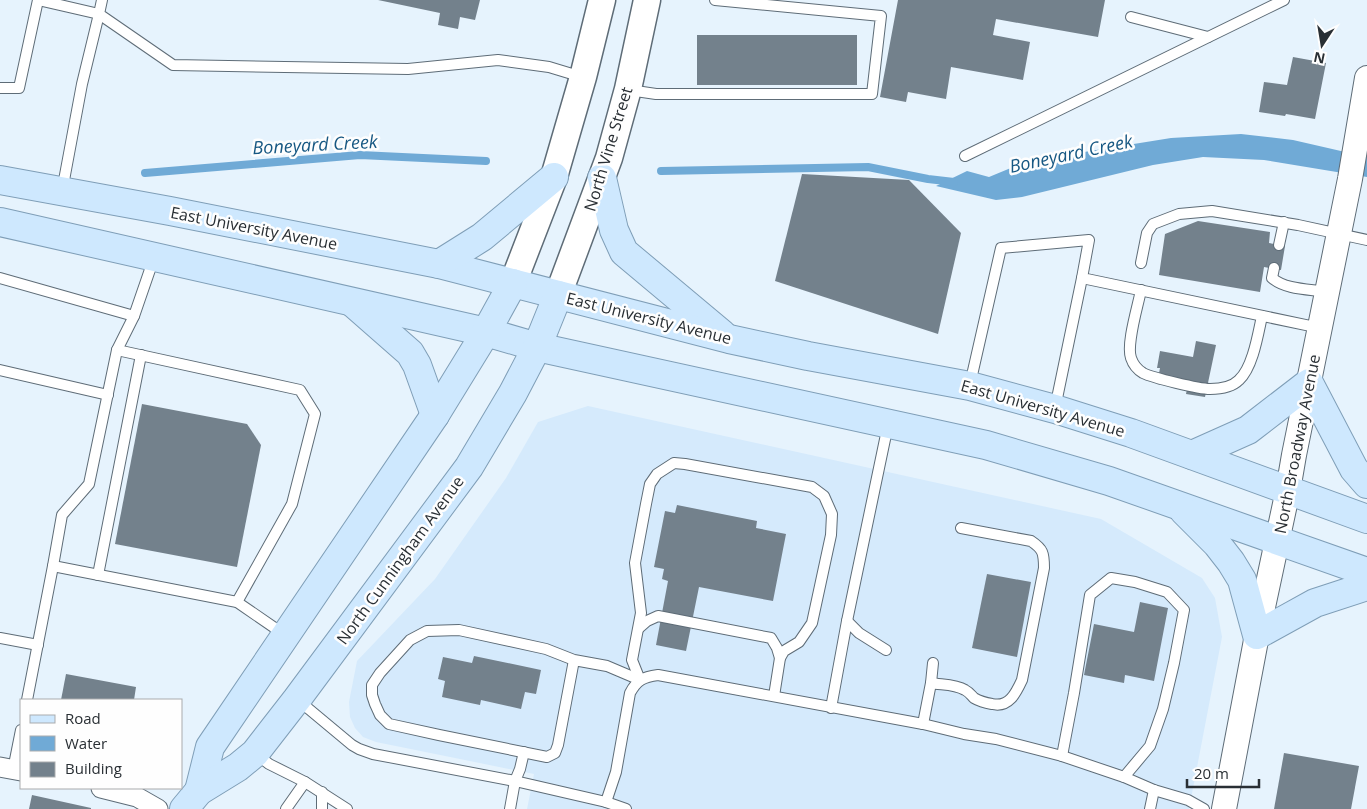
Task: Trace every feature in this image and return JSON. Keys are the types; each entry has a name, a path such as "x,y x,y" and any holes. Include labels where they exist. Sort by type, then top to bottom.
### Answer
{"main road":[{"path":"513,283 554,177 583,77 602,0"},
{"name":"North Vine Street","path":"558,295 602,178 628,89 647,0"},
{"path":"439,264 482,237 554,177"},
{"path":"602,178 614,230 624,252 729,339"},
{"name":"East University Avenue","path":"0,180 170,211 439,264 729,339 808,356 970,386 1055,409 1131,433 1367,519"},
{"path":"0,222 486,332 537,346 1004,450 1110,481 1367,572"},
{"name":"North Cunningham Avenue","path":"191,800 210,747 435,415 486,332 513,283"},
{"name":"North Cunningham Avenue","path":"191,800 255,753 468,467 513,393 537,346 558,295"},
{"path":"352,302 410,353 417,365 435,415"},
{"path":"1192,455 1248,430 1309,383 1354,469 1367,484"},
{"path":"1178,505 1217,544 1242,580 1257,635 1316,603 1367,586"}],"street":[{"name":"North Broadway Avenue","path":"1224,809 1257,635 1350,179 1367,78"},
{"path":"105,789 137,797 158,809"}],"lane":[{"path":"0,88 19,88 38,0 99,14 173,65 408,69 498,60 549,67 583,77"},
{"path":"62,192 82,84 102,0"},
{"path":"628,89 656,94 872,94 881,16 715,0"},
{"path":"964,156 1284,0"},
{"path":"1131,17 1208,38"},
{"path":"1141,263 1147,233 1153,224 1179,214 1212,211 1284,222 1367,240"},
{"path":"1279,245 1284,222"},
{"path":"970,386 1001,248 1089,240 1055,409"},
{"path":"27,699 62,515 89,484 117,350 134,316 154,257"},
{"path":"1274,268 1272,278 1277,282 1288,286 1327,292"},
{"path":"0,278 134,316"},
{"path":"1082,278 1320,328"},
{"path":"1142,290 1130,342 1130,357 1142,372 1190,386 1210,390 1229,387 1238,381 1245,372 1250,359 1262,316"},
{"path":"117,350 300,390 316,414 292,504 238,602"},
{"path":"98,575 141,355"},
{"path":"0,370 108,395"},
{"path":"831,708 888,423"},
{"path":"640,680 632,660 641,612 635,563 650,484 657,474 674,463 812,487 824,496 832,514 831,536 812,624 800,642 784,651 780,658 774,696"},
{"path":"931,683 955,686 966,690 974,698 985,703 997,705 1007,703 1015,695 1022,680 1044,568 1044,556 1040,548 1031,541 961,528"},
{"path":"53,566 238,602 286,635"},
{"path":"1062,756 1090,595 1112,578 1135,582 1168,592 1184,610 1165,700 1150,746 1124,777"},
{"path":"639,628 658,616 771,638 780,658"},
{"path":"847,621 859,633 886,650"},
{"path":"574,660 558,745 555,753 547,757 389,724 380,715 372,695 372,685 380,673 410,640 427,631 459,630 546,649 574,660 607,666 640,680"},
{"path":"0,638 38,645"},
{"path":"923,724 931,683 932,662"},
{"path":"606,802 616,772 630,694 640,680 658,675 996,739 1062,756 1124,777 1154,790 1194,802 1204,809"},
{"path":"297,699 352,745 373,754 515,782 606,802 626,809"},
{"path":"12,769 20,734"},
{"path":"510,809 515,782 524,752"},
{"path":"255,753 268,764 305,782 347,809"},
{"path":"286,809 305,782"},
{"path":"1150,809 1154,790"},
{"path":"322,792 322,809"}],"shaded area":[{"path":"588,406 1101,519 1202,578 1215,598 1222,637 1189,809 527,809 534,774 376,742 363,737 355,728 350,717 349,702 357,661 435,579 506,478 538,422"}],"water":[{"path":"1241,134 1293,140 1367,157 1367,177 1264,160 1203,157 1153,165 1022,197 996,200 936,186 967,171 989,177 1028,161 1171,138"}],"building":[{"path":"378,0 480,0 475,20 460,17 458,29 438,25 440,13"},
{"path":"898,0 1105,0 1098,37 996,19 993,35 1030,42 1023,80 951,67 946,99 908,92 906,102 880,97"},
{"path":"697,35 857,35 857,85 697,85"},
{"path":"1293,57 1326,63 1315,119 1259,112 1264,82 1287,85"},
{"path":"802,174 909,180 961,233 938,334 775,281"},
{"path":"1198,221 1270,232 1269,243 1285,246 1281,270 1264,267 1260,292 1159,275 1165,234"},
{"path":"1196,341 1216,345 1205,397 1186,394 1187,389 1157,384 1160,368 1157,368 1160,351 1193,357"},
{"path":"142,404 247,424 261,445 237,567 115,544"},
{"path":"677,505 757,521 756,528 786,534 773,601 699,587 686,651 656,645 668,581 662,579 664,569 654,567 665,511 675,513"},
{"path":"987,574 1031,582 1017,657 972,648"},
{"path":"1140,602 1168,608 1154,681 1125,675 1124,683 1084,675 1094,624 1134,632"},
{"path":"474,656 541,670 536,694 525,692 521,709 481,700 480,705 442,697 445,681 438,679 443,657 472,663"},
{"path":"66,674 136,687 134,699 61,699"},
{"path":"1284,753 1359,766 1351,809 1274,809"},
{"path":"32,795 91,808 91,809 29,809"}],"waterway":[{"name":"Boneyard Creek","path":"145,173 360,155 486,161"},
{"name":"Boneyard Creek","path":"661,171 868,167 928,179 954,182"}]}
